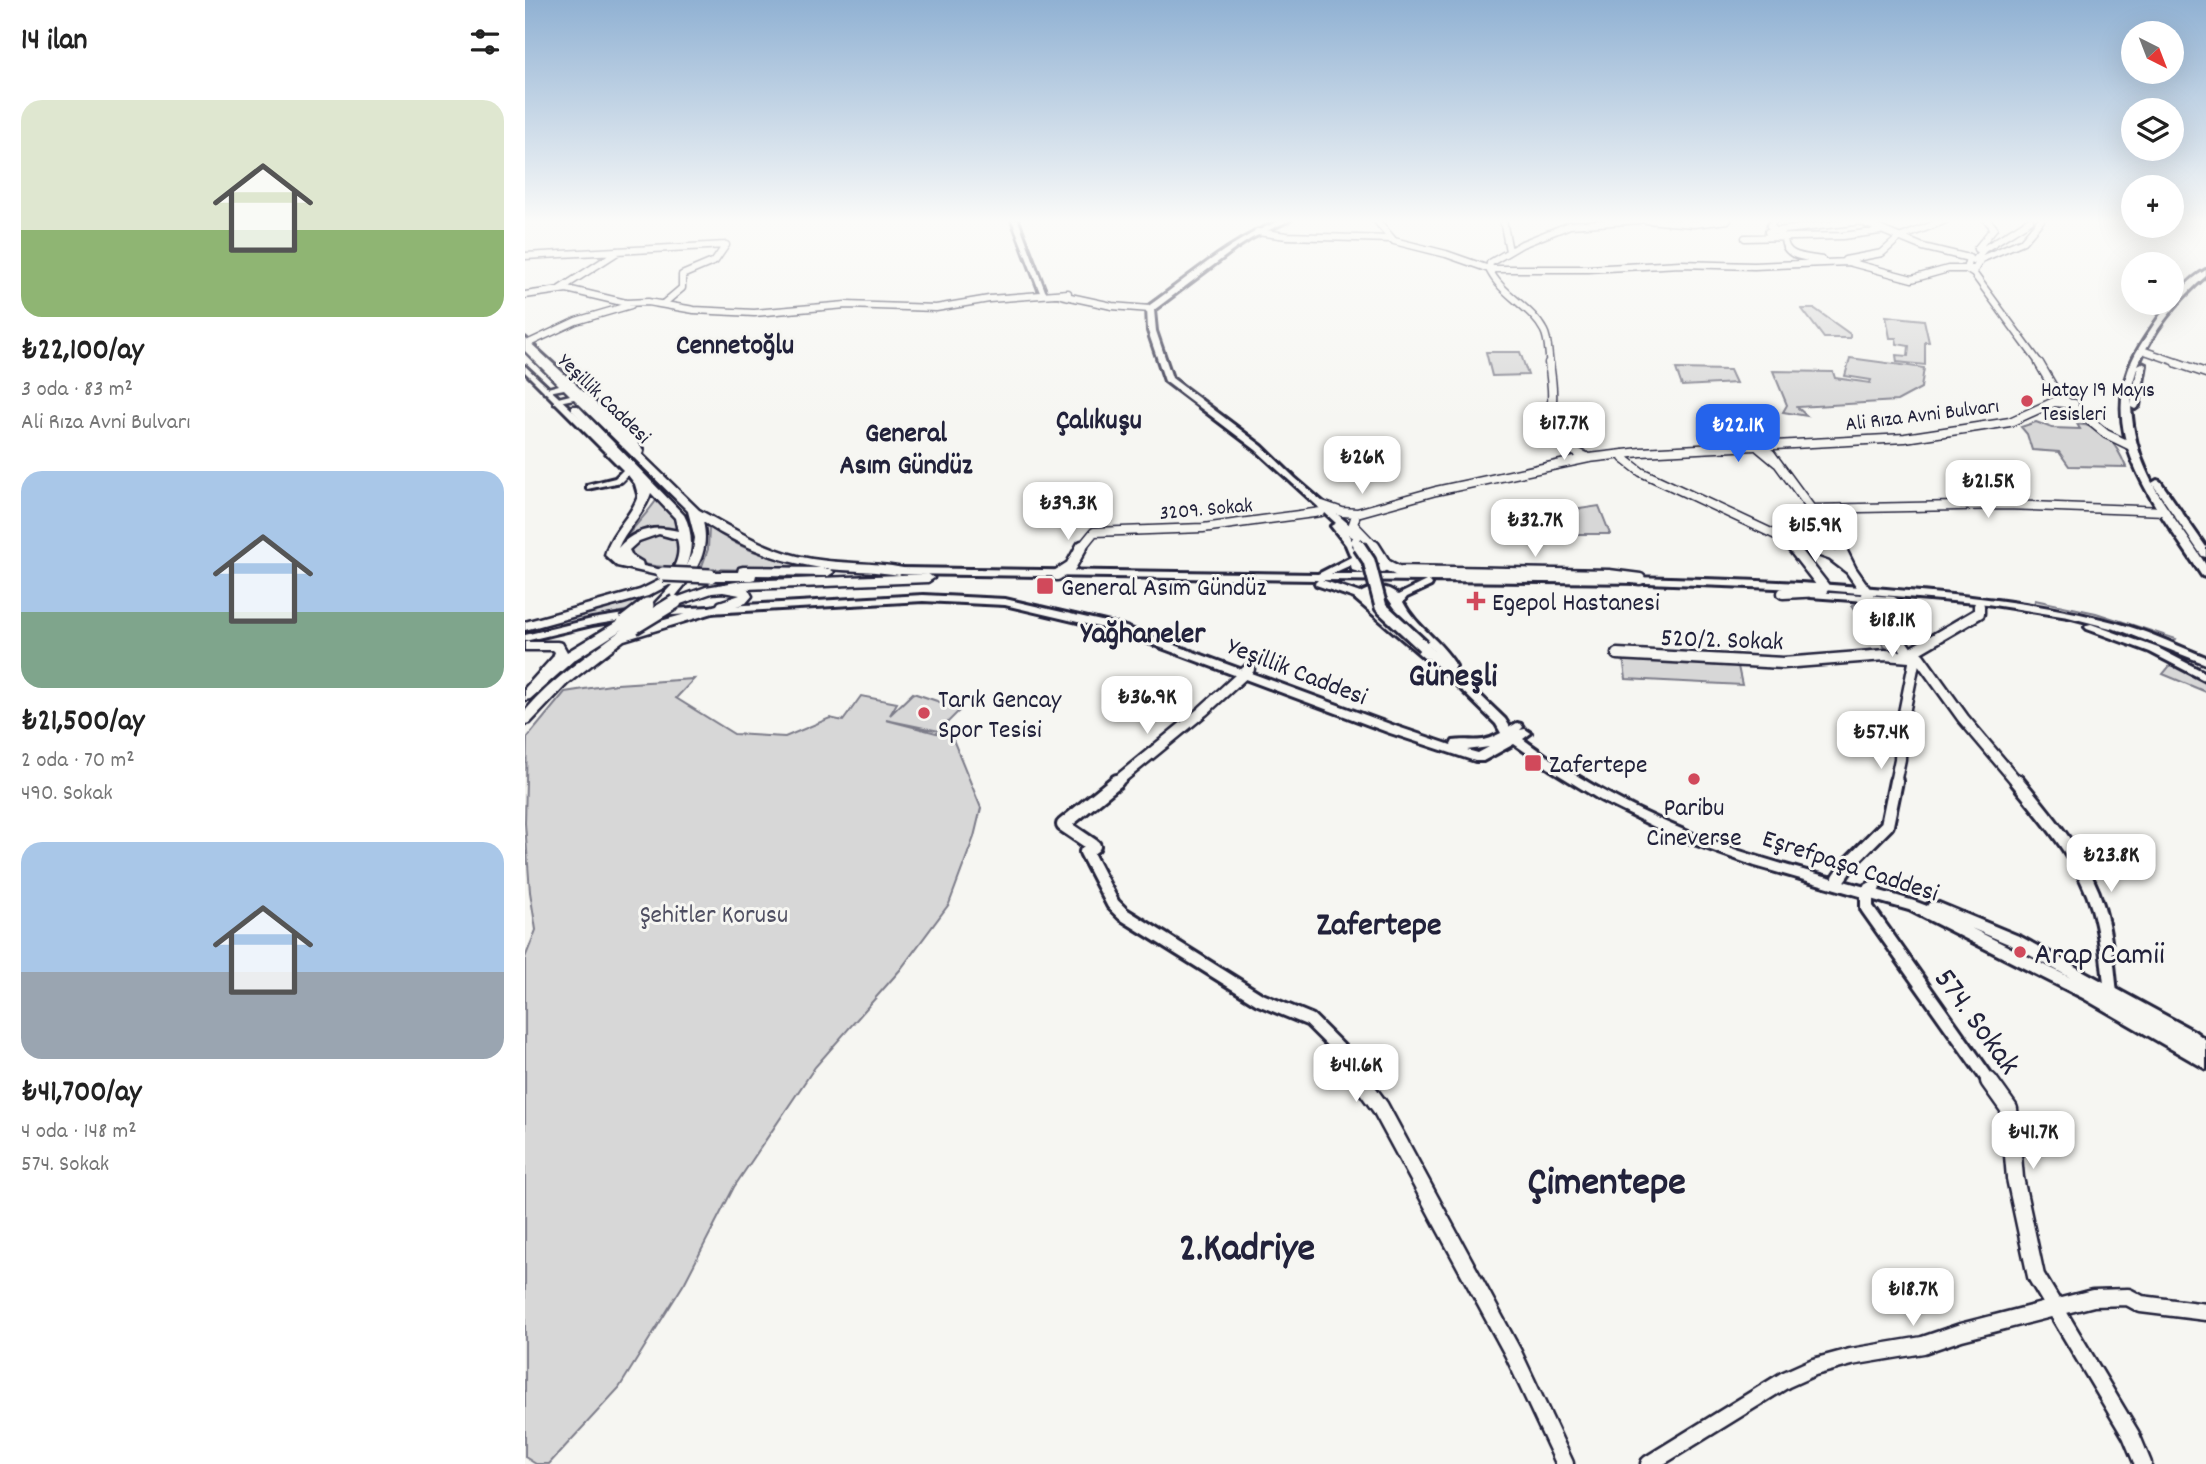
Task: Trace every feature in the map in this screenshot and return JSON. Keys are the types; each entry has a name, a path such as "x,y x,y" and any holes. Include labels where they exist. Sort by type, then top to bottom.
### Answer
{"highway":[{"name":"Yeşillik Caddesi","path":"526,343 560,387"},
{"name":"Yeşillik Caddesi","path":"525,359 560,387 653,479"},
{"name":"Yeşillik Caddesi","path":"570,397 638,457 653,479"},
{"path":"653,479 692,510 734,538 755,548 826,565 899,570"},
{"path":"653,479 642,508 612,547 611,555 615,568 668,573 899,570"},
{"path":"525,626 633,596 681,567 686,551 686,533 680,517 653,479"},
{"path":"633,519 642,496"},
{"path":"525,720 536,706 572,673 685,579 694,566 701,543 701,527 692,510"},
{"path":"668,573 637,564 627,558 623,550 637,537 663,531 676,532 682,537 686,551"},
{"path":"654,605 668,573"},
{"path":"711,573 928,578"},
{"path":"529,691 569,657 693,595 754,584 928,578"},
{"path":"606,647 663,623 742,600 746,594 727,591 693,595"},
{"path":"525,705 580,657 629,625"},
{"path":"525,646 557,646 561,652 559,658 529,691"}],"main road":[{"path":"525,293 559,288"},
{"path":"562,288 634,304 663,304 694,310 754,313 846,305 936,308 989,299 1068,293"},
{"path":"663,304 682,288"},
{"path":"1033,288 1036,296"},
{"path":"1042,288 1045,295"},
{"path":"1059,294 1112,306 1150,309 1176,288"},
{"path":"1502,288 1545,332 1553,387 1552,406 1547,422 1551,435 1573,455 1571,462"},
{"path":"1987,288 2031,349 2057,394 2106,433 2131,441"},
{"path":"1989,288 2024,329 2071,406 2131,441 2151,475 2206,554"},
{"path":"2188,288 2176,299 2153,335 2127,387 2131,441 2141,474 2206,574"},
{"path":"526,343 576,321 634,304"},
{"path":"1150,309 1152,331 1168,379 1259,448 1292,480 1303,496 1358,540"},
{"path":"2131,441 2139,371 2145,353"},
{"path":"2145,353 2206,373"},
{"path":"525,368 560,387 570,397 640,483 642,496"},
{"path":"2050,403 2057,394"},
{"name":"Ali Rıza Avni Bulvarı","path":"1766,449 1905,439 1974,429 2024,418 2050,403 2071,406"},
{"name":"Ali Rıza Avni Bulvarı","path":"1337,522 1436,491 1571,462 1624,456 1905,442 2018,424 2052,409 2071,406"},
{"path":"1551,435 1593,459"},
{"path":"1565,447 1593,459"},
{"path":"1766,449 1777,463"},
{"path":"1766,449 1844,553 1851,570 1868,595 1940,691 2030,799 2078,862 2096,901 2111,994"},
{"path":"1582,451 1624,456 1634,468 1787,540 1832,555 1851,570"},
{"name":"Ali Rıza Avni Bulvarı","path":"1321,508 1356,515 1593,459"},
{"path":"590,486 618,480 628,470"},
{"path":"1812,509 2006,505 2165,512"},
{"name":"3209. Sokak","path":"1057,575 1074,566 1087,537 1094,532 1202,528 1321,508"},
{"path":"1348,527 1347,522 1356,515"},
{"path":"1356,515 1353,523 1373,544 1386,565 1398,571 1480,573 1783,593 1987,601 2068,614 2126,629 2206,659"},
{"path":"1337,522 1348,527 1369,561 1381,607 1426,645 1501,722 1516,733"},
{"path":"1337,522 1354,548 1358,572"},
{"path":"1787,540 1824,587"},
{"path":"1798,552 1799,548 1810,546"},
{"path":"1832,555 1844,553"},
{"path":"1316,580 1334,570 1377,572 1386,565"},
{"path":"899,570 1316,580 1348,591 1369,605 1420,651 1445,665"},
{"path":"928,578 1316,580 1358,572 1427,584 1647,580 1824,587 1868,595 2031,612 2088,626 2154,650 2206,678"},
{"path":"1451,579 1480,573"},
{"path":"1408,581 1401,598 1407,617 1439,647 1445,665"},
{"path":"1408,581 1588,581"},
{"path":"1401,598 1427,584"},
{"path":"1783,593 1821,591 1824,587"},
{"path":"1369,605 1364,595 1373,590 1388,591 1401,598"},
{"name":"Yeşillik Caddesi","path":"720,607 924,596 999,599 1081,616 1104,618 1148,631 1246,672"},
{"name":"Yeşillik Caddesi","path":"720,607 878,599 975,599 1056,612 1135,633 1479,758 1516,733"},
{"path":"1839,878 1851,861 1887,825 1900,759 1901,728 1913,655 1979,613 1979,606"},
{"path":"525,636 610,618 720,607"},
{"path":"1135,633 1148,631"},
{"name":"520/2. Sokak","path":"1617,654 1783,663 1913,655"},
{"path":"1246,672 1203,711 1062,825 1094,846 1086,852 1113,904 1123,914 1259,999 1310,1020 1340,1050 1380,1107 1513,1353 1566,1464"},
{"name":"Eşrefpaşa Caddesi","path":"1516,733 1610,796 1712,839 1839,878 1942,918 2088,994 2206,1062"},
{"name":"Eşrefpaşa Caddesi","path":"1516,733 1602,796 1658,825 1711,846 1958,915 2017,941 2188,1036 2206,1049"},
{"name":"574. Sokak","path":"1871,889 1867,908 2009,1109 2015,1178 2036,1276 2131,1435 2143,1464"},
{"path":"1649,1464 1785,1380 1814,1367 1851,1357 1923,1345 1961,1332 2093,1298 2128,1297 2141,1304 2206,1312"}],"green space":[{"path":"1802,309 1815,309 1850,334 1850,338 1824,338"},
{"path":"1886,316 1924,320 1929,342 1925,342 1925,365 1897,362 1896,355 1908,356 1909,346 1897,344 1896,338 1890,338"},
{"path":"1486,352 1520,352 1528,375 1492,376"},
{"path":"1850,358 1924,368 1921,388 1897,401 1797,407 1807,416 1783,412 1787,405 1773,371 1833,372 1835,378 1870,383 1871,380 1845,376"},
{"path":"1676,369 1730,370 1736,383 1682,386"},
{"path":"2036,422 2052,428 2080,429 2077,424 2095,428 2113,443 2126,467 2069,466 2059,452 2032,450 2027,434 2021,427"},
{"path":"657,499 673,514 682,530 649,532 620,552 626,538"},
{"path":"1599,506 1610,534 1572,534 1566,511"},
{"path":"709,527 737,544 765,555 826,568 823,571 701,569 708,549"},
{"path":"660,534 678,538 681,550 675,566 649,565 637,560 633,555 631,549 642,539"},
{"path":"661,587 638,608 525,633 525,627"},
{"path":"2035,600 2096,613 2176,639 2172,645 2126,628 2034,607"},
{"path":"1852,605 1873,605 1905,654 1890,654"},
{"path":"1623,657 1737,662 1742,685 1626,679"},
{"path":"2172,663 2206,682 2206,692 2163,674"},
{"name":"Şehitler Korusu","path":"694,679 676,698 734,734 785,737 830,718 843,721 861,696 897,703 890,715 913,693 961,709 939,731 886,720 952,737 981,808 974,837 949,904 900,970 815,1067 734,1187 685,1282 619,1388 549,1464 536,1464 525,1457 525,958 536,930 525,823 527,738 565,692 617,684"}],"place":[{"name":"Hatay 19 Mayıs Tesisleri","path":"2027,401"},
{"name":"General Asım Gündüz","path":"1045,586"},
{"name":"Egepol Hastanesi","path":"1476,601"},
{"name":"Tarık Gencay Spor Tesisi","path":"924,713"},
{"name":"Zafertepe","path":"1533,763"},
{"name":"Paribu Cineverse","path":"1694,779"},
{"name":"Arap Camii","path":"2020,952"}],"district":[{"name":"Cennetoğlu","path":"735,343"},
{"name":"Çalıkuşu","path":"1099,418"},
{"name":"General Asım Gündüz","path":"906,447"},
{"name":"Yağhaneler","path":"1143,632"},
{"name":"Güneşli","path":"1453,673"},
{"name":"Zafertepe","path":"1379,922"},
{"name":"Çimentepe","path":"1607,1179"},
{"name":"2.Kadriye","path":"1247,1245"}]}
